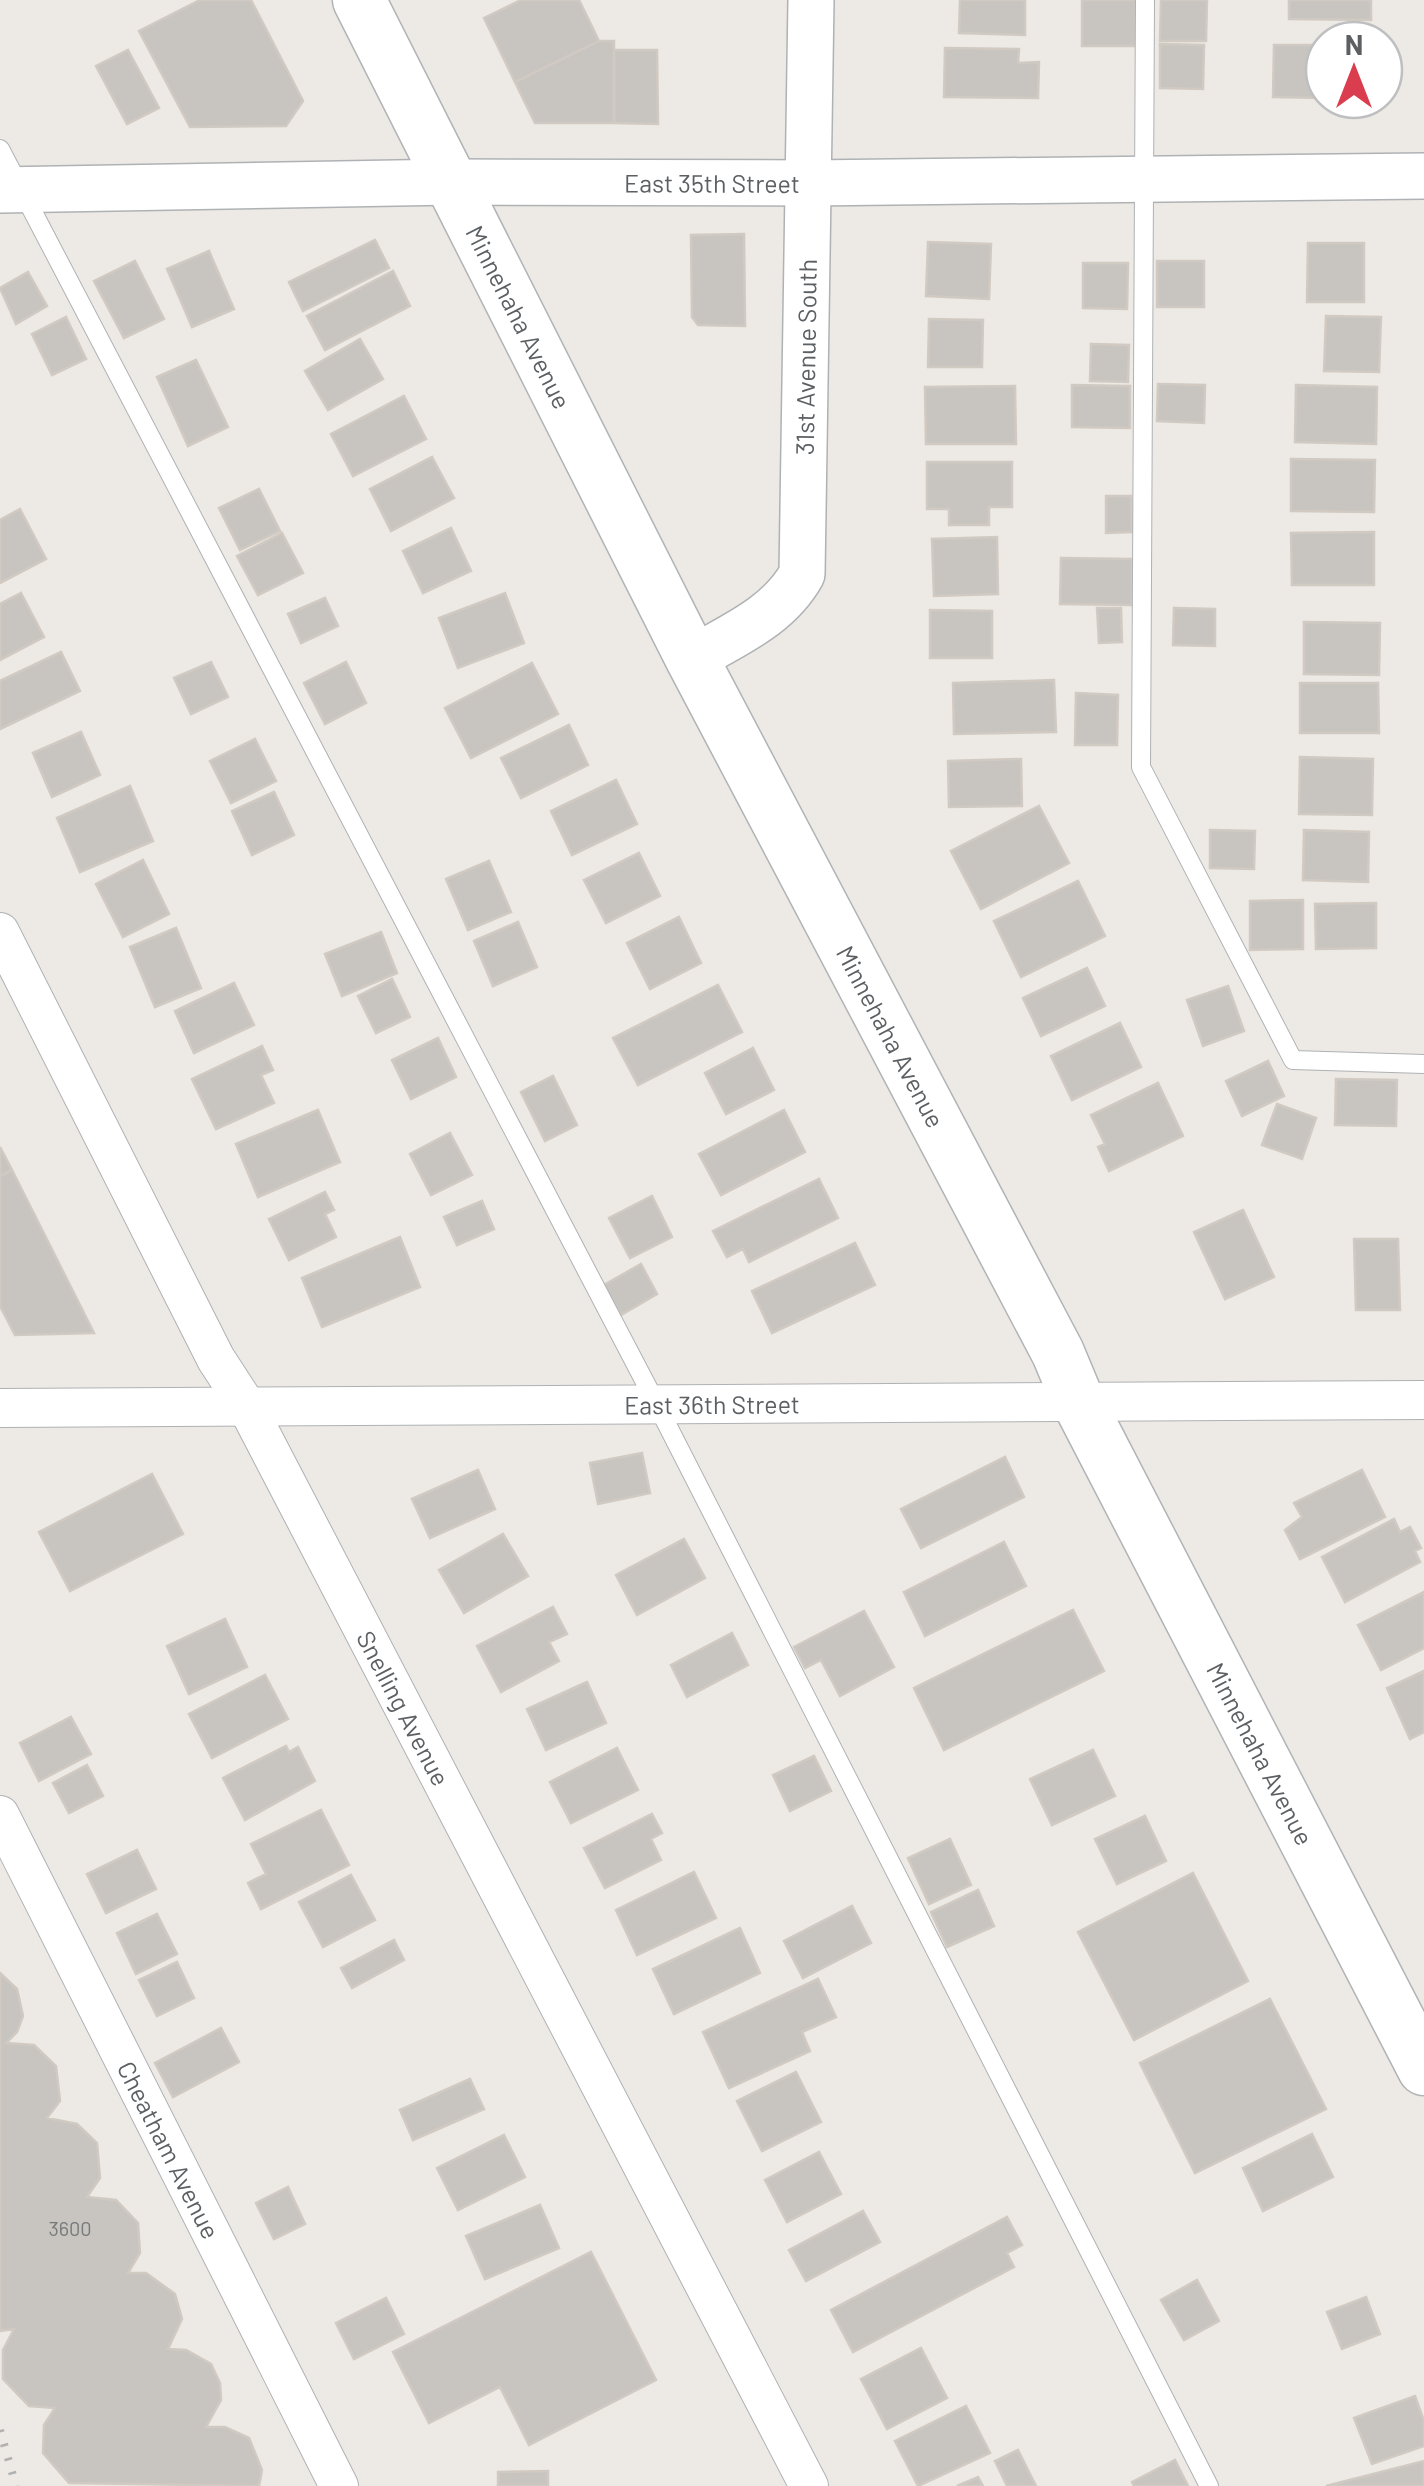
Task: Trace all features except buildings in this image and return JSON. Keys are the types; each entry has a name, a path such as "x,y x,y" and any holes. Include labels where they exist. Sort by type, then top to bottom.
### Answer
{"main road":[{"name":"Minnehaha Avenue","path":"359,0 692,659 1058,1354 1078,1401 1424,2068"}],"street":[{"name":"31st Avenue South","path":"692,659 768,615 791,594 802,574 811,0"},
{"name":"East 35th Street","path":"11,190 453,182 809,183 1424,176"},
{"name":"Snelling Avenue","path":"0,932 216,1359 246,1406 808,2486"},
{"name":"East 36th Street","path":"0,1408 1424,1400"},
{"name":"Cheatham Avenue","path":"0,1815 339,2486"}],"lane":[{"path":"1145,0 1140,767 1294,1060 1424,1064"},
{"path":"0,149 11,190 657,1406 1210,2486"}],"railway":[{"path":"0,2430 16,2486"}]}
